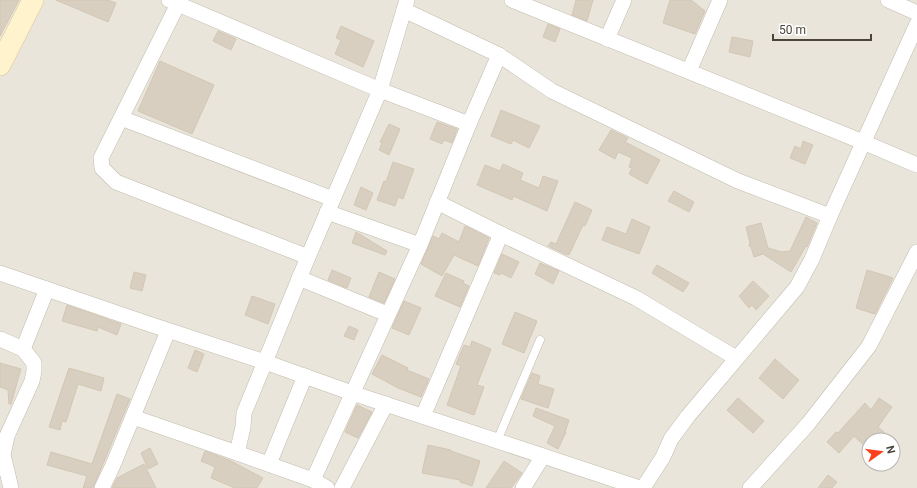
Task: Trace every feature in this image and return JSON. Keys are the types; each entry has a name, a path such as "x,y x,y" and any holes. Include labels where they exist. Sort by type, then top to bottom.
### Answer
{"street":[{"path":"0,65 33,0"},
{"path":"607,39 624,0"},
{"path":"689,71 720,0"},
{"path":"888,0 917,13"},
{"path":"519,1 607,39 689,71 917,165"},
{"path":"308,256 116,182 102,168 101,158 121,118 173,2 380,90 469,124"},
{"path":"237,452 244,428 244,414 308,256 380,90 405,5 499,55 552,91 566,98 738,181 830,216"},
{"path":"644,488 663,457 671,439 688,416 797,287 812,260 830,216 917,24"},
{"path":"313,480 387,314 420,245 469,124 499,55"},
{"path":"121,118 420,245"},
{"path":"437,202 636,298 736,358"},
{"path":"422,416 501,234"},
{"path":"750,488 808,424 869,346 917,252"},
{"path":"0,272 47,290 168,331 265,362 352,393 640,488"},
{"path":"299,278 387,314"},
{"path":"23,350 47,290"},
{"path":"102,488 113,465 168,331"},
{"path":"0,339 23,350 34,363 32,381 7,436 4,449 3,455 11,488"},
{"path":"269,464 305,376"},
{"path":"342,488 386,404"},
{"path":"133,417 237,452 313,480 327,488"},
{"path":"523,488 543,456"}],"lane":[{"path":"497,440 540,340"}],"shaded area":[{"path":"0,0 917,0 917,488 0,488"}],"building":[{"path":"0,0 19,0 0,36"},
{"path":"56,0 108,0 116,3 108,22"},
{"path":"576,0 593,0 587,21 572,15"},
{"path":"670,0 691,0 705,11 695,34 663,23"},
{"path":"548,24 560,29 555,42 543,37"},
{"path":"341,26 374,41 363,67 335,54 341,40 336,38"},
{"path":"218,31 236,39 231,50 213,41"},
{"path":"732,37 753,41 750,57 729,52"},
{"path":"160,61 214,85 192,134 138,111"},
{"path":"501,110 540,126 529,148 513,140 511,144 491,136"},
{"path":"437,122 457,129 452,143 444,140 442,144 430,139"},
{"path":"389,124 400,129 389,155 379,150 382,143 380,142"},
{"path":"611,130 628,138 625,142 660,160 647,184 629,174 632,168 629,167 632,158 618,152 615,159 599,150"},
{"path":"803,141 813,145 805,164 790,158 795,146 801,149"},
{"path":"393,162 414,169 403,199 398,197 395,206 377,200 384,181 386,182"},
{"path":"503,164 523,173 520,180 539,188 543,176 558,181 547,211 513,196 512,200 477,185 485,165 500,171"},
{"path":"361,187 373,193 366,210 354,205"},
{"path":"674,191 694,202 689,212 668,201"},
{"path":"575,202 592,210 569,255 567,255 548,246 551,242 556,244"},
{"path":"806,217 817,223 807,247 806,246 791,272 763,254 754,257 751,247 749,246 750,243 746,227 761,223 768,248 782,252 790,251"},
{"path":"632,219 650,227 639,254 602,240 607,227 626,234"},
{"path":"465,226 489,238 478,266 454,255 442,276 421,264 433,236 439,239 442,233 459,242"},
{"path":"356,232 387,251 385,255 352,243"},
{"path":"502,254 519,262 511,278 501,273 500,275 494,273"},
{"path":"540,263 559,271 553,284 535,274"},
{"path":"657,265 689,283 683,292 652,273"},
{"path":"332,270 351,278 347,288 328,280"},
{"path":"867,270 893,278 875,314 856,308"},
{"path":"134,272 146,275 142,291 130,288"},
{"path":"379,272 395,279 384,303 369,297"},
{"path":"446,273 464,281 463,283 469,286 460,307 435,296"},
{"path":"753,281 769,296 756,310 752,305 749,308 739,296"},
{"path":"252,296 275,304 268,324 245,315"},
{"path":"404,301 421,308 409,335 392,328"},
{"path":"67,305 121,324 117,335 98,327 97,331 62,321"},
{"path":"515,312 537,321 524,353 502,344"},
{"path":"349,326 358,330 354,340 344,336"},
{"path":"472,341 491,349 477,385 484,387 474,415 447,405 461,366 456,364 464,345 470,347"},
{"path":"195,350 204,354 197,372 188,368"},
{"path":"382,355 408,368 407,370 429,379 421,397 398,388 372,374"},
{"path":"775,359 799,380 783,399 759,378"},
{"path":"0,363 21,369 11,404 9,404 8,390 0,387"},
{"path":"69,368 104,378 101,391 78,384 66,422 62,421 60,430 49,427"},
{"path":"532,373 540,376 538,384 554,389 548,408 521,399"},
{"path":"117,394 130,399 93,488 83,488 87,476 47,465 51,452 92,464"},
{"path":"738,398 764,421 753,433 727,410"},
{"path":"879,398 892,407 878,427 884,432 861,432 861,443 854,436 839,453 827,442 836,432 838,433 865,403 871,410"},
{"path":"357,405 372,412 358,438 345,432"},
{"path":"536,408 569,420 566,432 558,449 547,443 555,426 533,416"},
{"path":"428,445 451,450 480,461 472,486 460,482 460,480 422,473"},
{"path":"150,448 158,464 148,469 141,453"},
{"path":"205,451 231,461 263,478 257,488 235,488 211,478 215,467 201,461"},
{"path":"504,461 522,473 511,488 486,488"},
{"path":"144,464 156,488 112,488 117,478"},
{"path":"828,475 837,482 832,488 818,488"}]}
